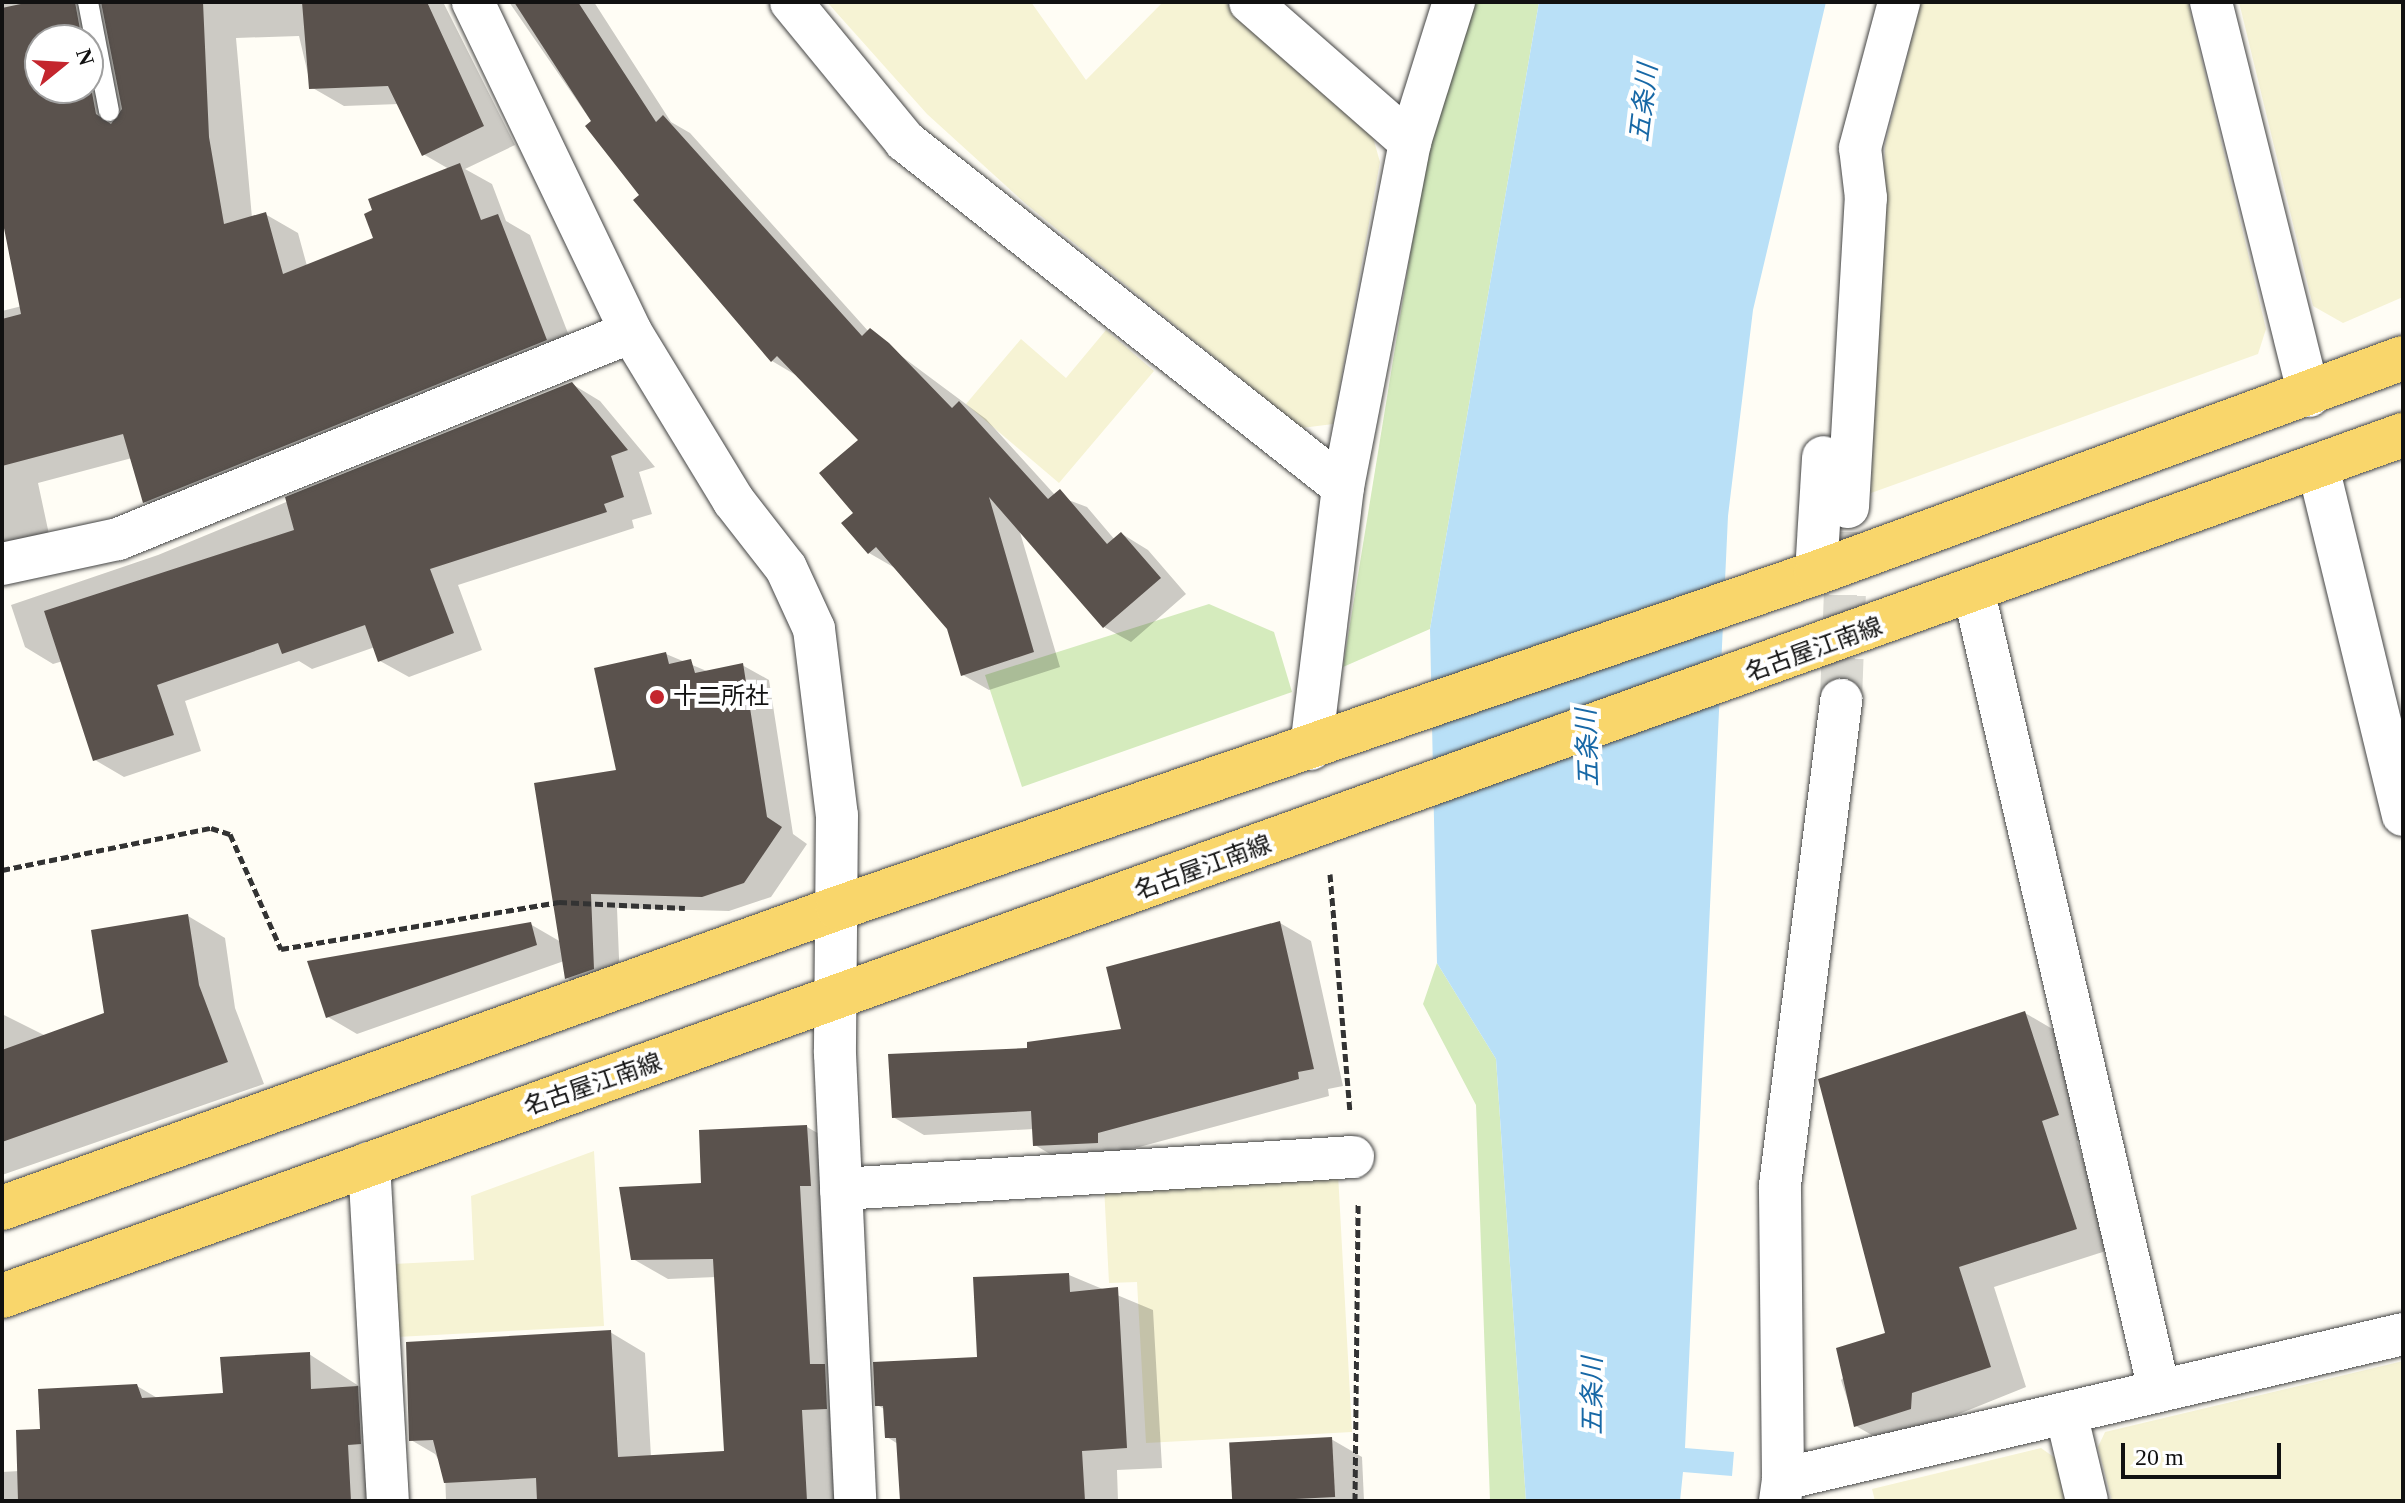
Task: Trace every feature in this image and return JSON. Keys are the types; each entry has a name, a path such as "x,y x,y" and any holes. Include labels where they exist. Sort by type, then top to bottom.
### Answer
{"main road":[{"path":"2,1208 838,908 1311,749 1801,579 2309,396 2403,358"},
{"name":"名古屋江南線","path":"2,1296 2319,471 2403,435"}],"street":[{"path":"473,2 631,332 733,500 786,568 814,629 828,699 838,908 841,1189 855,1501"},
{"path":"791,2 905,141 1343,487"},
{"path":"1250,2 1410,142"},
{"path":"1311,749 1343,487 1410,142 1454,2"},
{"path":"1801,579 1841,202 1860,153 1899,2"},
{"path":"2211,2 2309,396"},
{"path":"1848,507 1866,198 1860,153"},
{"path":"2,564 118,539 631,332"},
{"path":"2319,471 2403,812"},
{"path":"1974,593 2159,1390"},
{"path":"1841,700 1780,1185 1782,1490 2066,1413 2403,1334"},
{"path":"841,1189 1353,1157"},
{"path":"369,1163 388,1501"},
{"path":"2066,1413 2087,1501"}],"lane":[{"path":"88,2 109,111"}],"path":[{"path":"2,870 211,828 230,834 281,949 559,902 612,899 697,909"}],"shaded area":[{"path":"827,2 1031,2 1086,80 1163,2 1224,2 1370,127 1380,162 1333,424 1302,428 1026,204 927,114"},
{"path":"1921,2 2188,2 2266,329 2258,354 1871,493 1885,145"},
{"path":"2239,2 2403,2 2403,297 2343,323 2313,306"},
{"path":"1106,330 1154,371 1059,483 966,404 1021,339 1066,378"},
{"path":"594,1151 604,1326 397,1337 393,1264 474,1260 471,1196"},
{"path":"1338,1173 1352,1432 1146,1443 1137,1282 1109,1283 1104,1186"},
{"path":"2403,1361 2403,1501 2112,1501 2098,1447 2105,1432"},
{"path":"2041,1448 2055,1458 2065,1501 1875,1501 1872,1489"}],"green space":[{"path":"1474,2 1539,2 1430,629 1343,667 1425,164"},
{"path":"1209,604 1274,632 1292,692 1022,787 985,675"},
{"path":"1437,963 1496,1059 1526,1501 1490,1501 1476,1105 1423,1004"}],"water":[{"name":"五条川","path":"1539,2 1826,2 1753,310 1728,516 1685,1448 1734,1452 1732,1476 1683,1472 1680,1501 1526,1501 1496,1059 1437,963 1430,629"}],"building":[{"path":"30,2 75,2 79,24 24,24 24,104 94,104 96,114 111,124 122,109 101,2 203,2 209,137 224,224 266,212 283,274 373,238 364,214 372,210 368,199 460,163 481,220 498,214 547,340 143,503 123,434 2,466 2,319 21,314 2,218 2,8"},
{"path":"302,2 427,2 484,126 422,156 388,86 309,89"},
{"path":"514,2 578,2 656,122 663,115 862,336 870,328 889,343 952,408 959,401 1048,499 1060,489 1107,544 1121,532 1161,578 1103,628 989,497 1034,652 961,676 947,629 876,547 868,554 841,523 853,513 819,473 858,440 777,356 771,362 633,200 639,195 585,126 591,121"},
{"path":"572,382 628,450 611,456 624,497 604,504 607,512 430,569 454,633 378,662 365,625 282,654 278,643 157,685 174,735 93,761 44,611 294,530 285,497"},
{"path":"666,652 669,664 691,659 695,673 743,663 767,817 782,827 744,883 702,897 591,894 594,969 565,979 534,783 616,770 594,668"},
{"path":"188,914 199,985 228,1062 2,1142 2,1050 104,1013 91,930"},
{"path":"1280,921 1314,1069 1298,1072 1299,1079 1098,1133 1098,1143 1033,1146 1031,1111 892,1118 888,1054 1027,1048 1027,1042 1121,1029 1106,967"},
{"path":"531,922 537,945 326,1018 307,961"},
{"path":"2025,1011 2059,1115 2042,1121 2077,1229 1959,1267 1991,1367 1912,1393 1911,1409 1854,1427 1836,1348 1885,1333 1818,1079"},
{"path":"807,1125 811,1186 800,1186 810,1364 825,1364 827,1409 802,1410 807,1501 537,1501 536,1478 444,1483 433,1440 409,1441 406,1342 611,1330 618,1457 724,1451 713,1259 631,1260 619,1187 701,1183 699,1130"},
{"path":"1069,1273 1070,1292 1118,1287 1127,1448 1082,1451 1085,1501 900,1501 896,1438 885,1438 883,1406 875,1406 873,1362 977,1357 973,1277"},
{"path":"310,1352 311,1389 358,1386 361,1444 348,1445 351,1501 18,1501 16,1430 40,1429 38,1389 137,1384 142,1398 223,1393 220,1357"},
{"path":"1332,1437 1335,1497 1232,1501 1229,1442"}],"tunnel":[{"path":"1841,700 1848,507"}],"place":[{"name":"十二所社","path":"657,697"}]}
